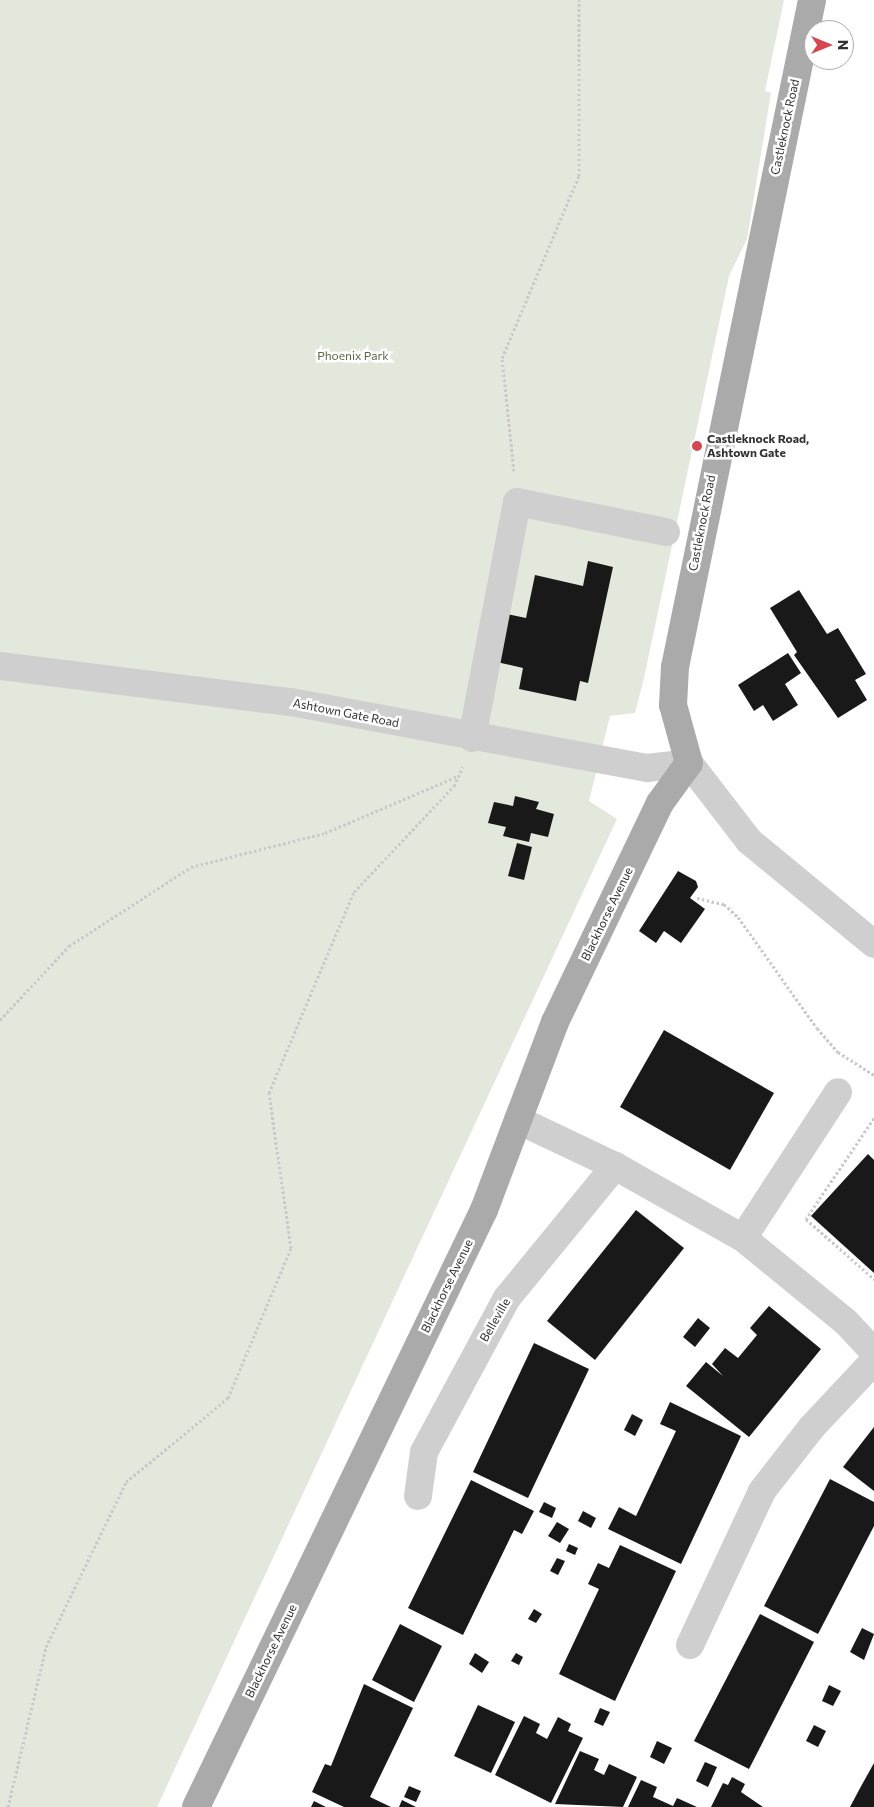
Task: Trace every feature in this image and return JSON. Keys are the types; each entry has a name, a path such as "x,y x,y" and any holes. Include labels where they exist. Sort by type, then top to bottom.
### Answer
{"main road":[{"name":"Castleknock Road","path":"689,763 673,705 674,667 812,0"},
{"name":"Blackhorse Avenue","path":"196,1807 484,1210 555,1022 649,825 689,763"}],"street":[{"path":"472,738 517,502 666,532"},
{"name":"Ashtown Gate Road","path":"0,666 291,702 472,738 647,768 689,763"},
{"name":"Castleknock Road","path":"689,763 749,841 874,944"},
{"path":"743,1238 838,1092"},
{"path":"518,1120 615,1166 743,1238 846,1322 874,1352"},
{"name":"Belleville","path":"418,1496 424,1452 507,1298 615,1166"},
{"path":"690,1645 762,1491 812,1427 874,1361"}],"path":[{"path":"517,502 502,358 579,176 579,0"},
{"path":"8,1807 46,1647 126,1482 228,1398 291,1248 269,1093 354,892 459,776 472,738"},
{"path":"0,1020 69,946 191,867 325,833 459,776"},
{"path":"697,898 724,904 738,917 816,1028 838,1052 874,1075"},
{"path":"874,1118 806,1219 874,1278"}],"green space":[{"name":"Phoenix Park","path":"0,0 784,0 765,91 771,93 747,239 729,276 644,678 635,713 610,716 589,801 617,819 157,1807 0,1807"}],"building":[{"path":"588,561 613,567 588,683 580,681 576,701 519,689 523,668 492,661 502,613 526,618 535,575 583,586"},
{"path":"799,590 827,634 838,628 866,674 855,680 867,700 838,718 794,655 797,652 770,608"},
{"path":"788,653 801,673 785,684 798,705 773,721 763,705 754,711 738,685"},
{"path":"515,796 539,802 536,809 554,814 548,837 531,833 529,842 503,836 506,827 488,823 494,802 513,806"},
{"path":"517,843 532,847 524,880 508,876"},
{"path":"678,871 696,881 698,887 690,898 705,909 681,943 664,931 656,943 639,931"},
{"path":"664,1030 774,1093 730,1170 620,1107"},
{"path":"868,1154 874,1160 874,1273 811,1216"},
{"path":"636,1210 684,1248 595,1360 547,1321"},
{"path":"769,1306 821,1349 749,1437 686,1386 706,1362 723,1376 712,1364 725,1348 738,1358 757,1335 750,1328"},
{"path":"698,1318 710,1328 695,1347 683,1337"},
{"path":"534,1343 589,1369 528,1498 473,1472"},
{"path":"670,1402 741,1436 681,1564 608,1529 619,1507 636,1516 676,1431 660,1424"},
{"path":"632,1414 643,1420 635,1436 624,1430"},
{"path":"874,1427 874,1491 843,1467"},
{"path":"830,1479 874,1502 874,1526 818,1634 764,1606"},
{"path":"471,1480 534,1511 522,1534 514,1530 463,1635 408,1608"},
{"path":"544,1502 556,1508 552,1518 539,1512"},
{"path":"583,1511 596,1518 591,1528 578,1521"},
{"path":"557,1522 569,1529 560,1543 548,1536"},
{"path":"569,1544 578,1548 575,1555 566,1551"},
{"path":"620,1545 676,1571 615,1701 559,1674 599,1589 588,1584 598,1563 609,1568"},
{"path":"557,1558 565,1561 558,1575 550,1571"},
{"path":"534,1609 542,1614 536,1623 528,1619"},
{"path":"760,1614 814,1642 749,1769 694,1741"},
{"path":"400,1624 442,1646 414,1702 372,1680"},
{"path":"862,1628 874,1634 864,1660 850,1652"},
{"path":"475,1653 489,1662 482,1673 469,1664"},
{"path":"516,1653 523,1657 519,1665 511,1661"},
{"path":"364,1684 413,1708 370,1797 391,1807 344,1807 312,1792 325,1764 331,1766"},
{"path":"829,1685 841,1691 833,1706 822,1701"},
{"path":"478,1705 515,1722 491,1773 454,1756"},
{"path":"600,1708 610,1712 603,1726 594,1722"},
{"path":"524,1716 540,1724 536,1733 547,1739 558,1717 571,1724 568,1731 583,1738 551,1803 495,1775"},
{"path":"814,1725 826,1731 818,1747 806,1741"},
{"path":"657,1741 672,1748 664,1764 650,1757"},
{"path":"580,1751 599,1759 594,1770 604,1775 609,1764 637,1777 623,1807 555,1804"},
{"path":"705,1762 717,1767 708,1787 696,1781"},
{"path":"874,1763 874,1807 850,1807 859,1790"},
{"path":"732,1777 745,1784 741,1792 763,1807 711,1807 723,1783 728,1785"},
{"path":"641,1780 657,1787 653,1797 673,1806 677,1798 697,1807 628,1807"},
{"path":"409,1786 421,1791 416,1802 404,1797"},
{"path":"402,1800 416,1807 399,1807"},
{"path":"314,1801 326,1807 311,1807"}],"place":[{"name":"Castleknock Road, Ashtown Gate","path":"697,446"}]}
